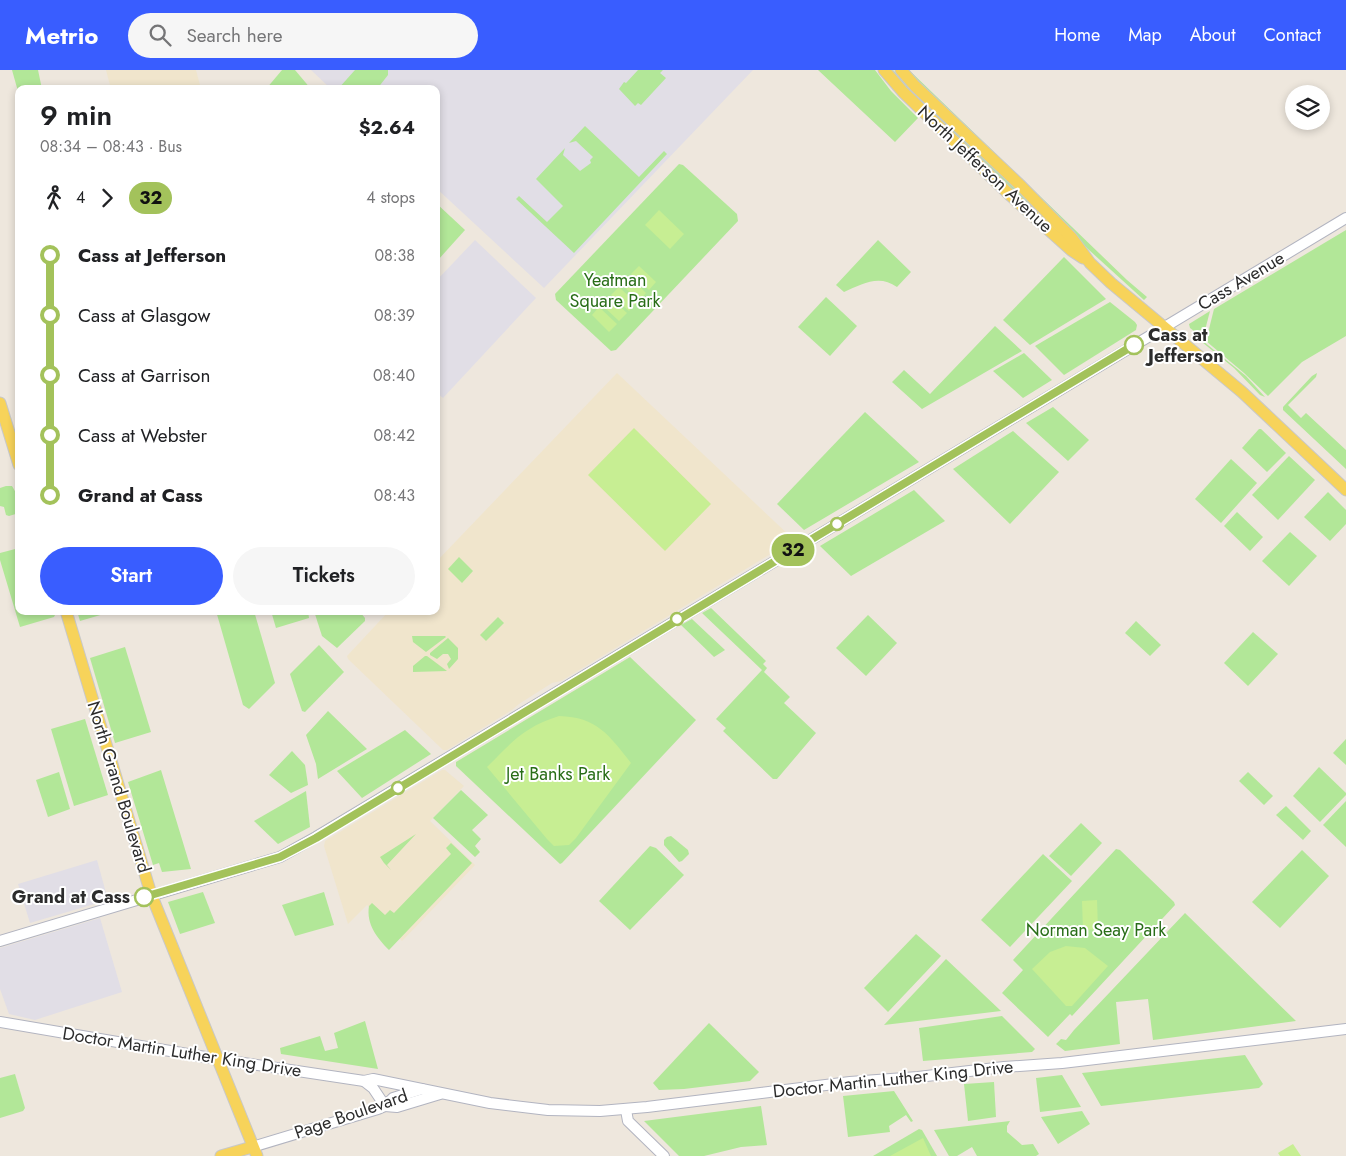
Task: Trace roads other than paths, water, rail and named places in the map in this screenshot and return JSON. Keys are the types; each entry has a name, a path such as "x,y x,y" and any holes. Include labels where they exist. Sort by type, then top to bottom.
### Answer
{"main road":[{"name":"North Jefferson Avenue","path":"884,70 903,92 1011,196 1071,250 1090,263 1121,292 1242,392 1346,490"},
{"name":"North Jefferson Avenue","path":"901,70 915,86 1021,186 1070,237 1090,263"},
{"name":"Cass Avenue","path":"0,940 280,857 316,838 1346,218"},
{"path":"0,403 15,452"},
{"name":"North Grand Boulevard","path":"67,615 151,894 255,1151"},
{"name":"Doctor Martin Luther King Drive","path":"0,1022 217,1059 364,1081 373,1079 524,1108 577,1111 626,1110 850,1082 1067,1062 1346,1029"},
{"path":"364,1081 373,1088 385,1106"},
{"name":"Page Boulevard","path":"221,1156 255,1151 385,1106 393,1098 423,1089"},
{"name":"Doctor Martin Luther King Drive","path":"385,1106 397,1107 441,1093"},
{"path":"626,1110 628,1122 664,1156"}],"place":[{"name":"Cass at Jefferson","path":"1134,345"},
{"name":"Grand at Cass","path":"144,897"}],"park label":[{"name":"Yeatman Square Park","path":"615,290"},
{"name":"Jet Banks Park","path":"558,774"},
{"name":"Norman Seay Park","path":"1096,930"}]}
